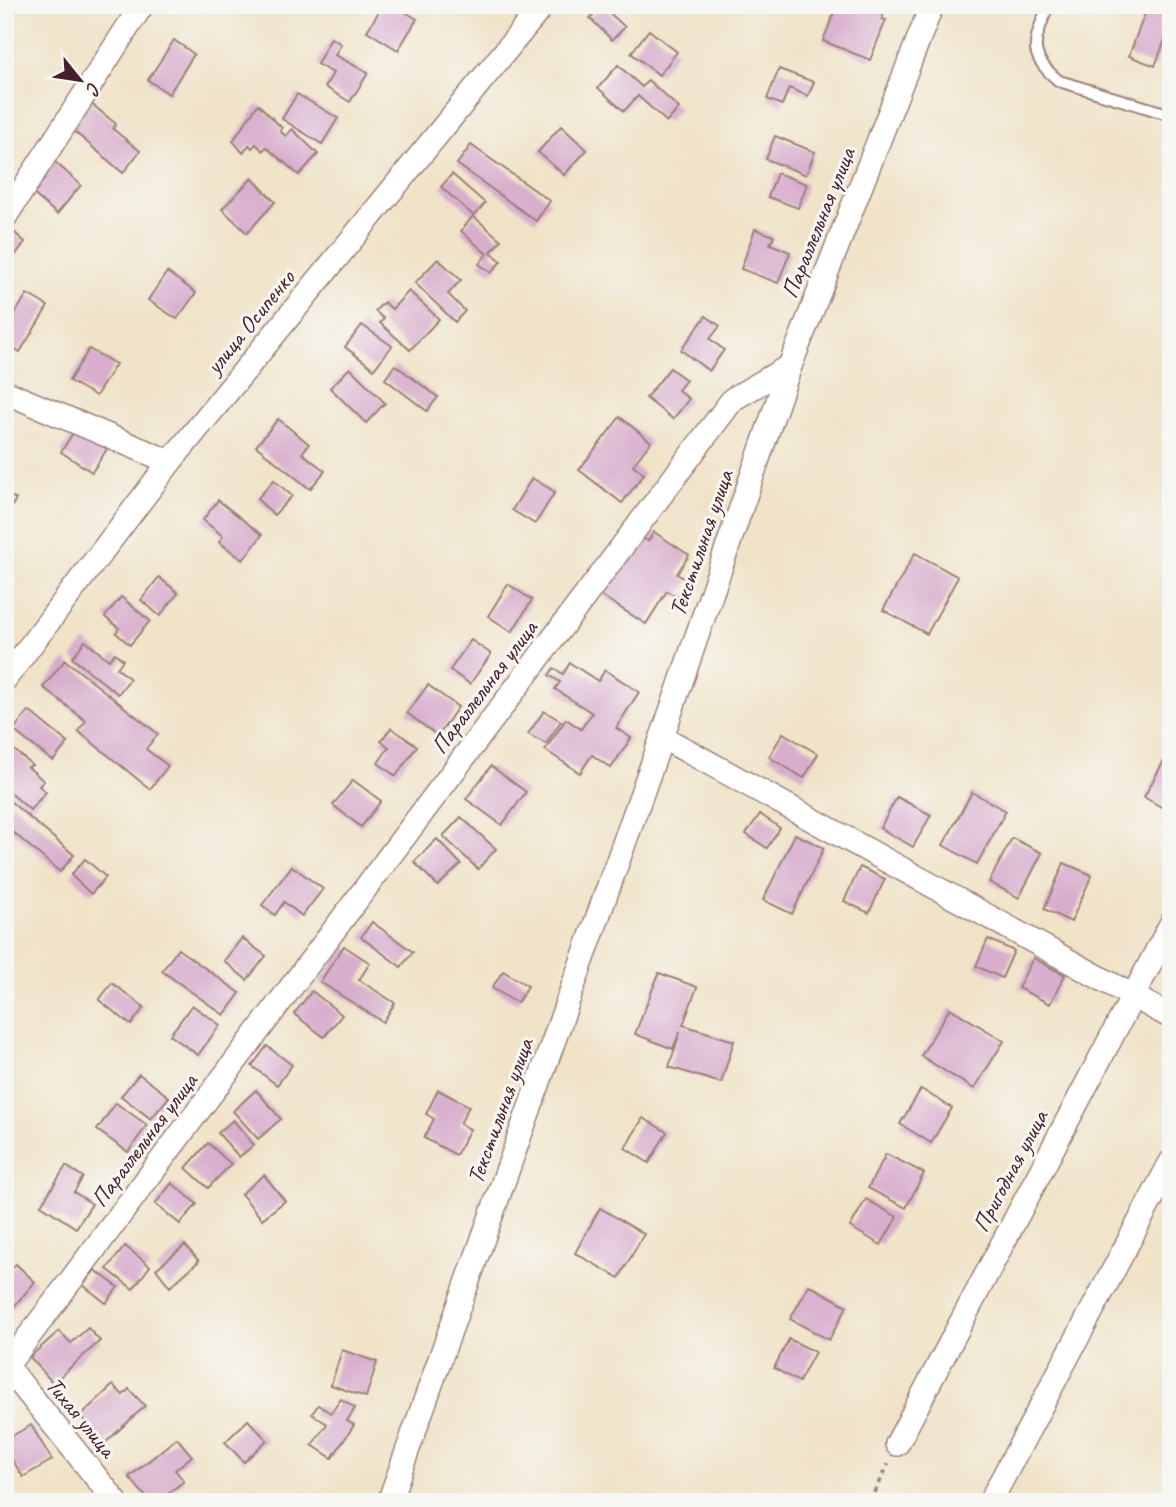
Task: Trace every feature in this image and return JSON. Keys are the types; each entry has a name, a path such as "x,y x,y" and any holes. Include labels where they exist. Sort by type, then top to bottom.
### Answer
{"street":[{"path":"5,217 142,5"},
{"name":"улица Осипенко","path":"5,679 170,462 543,5"},
{"name":"Параллельная улица","path":"6,1366 733,399 790,366 932,5"},
{"name":"Текстильная улица","path":"388,1502 662,737 790,366"},
{"path":"5,392 170,462"},
{"path":"662,737 1171,1017"},
{"name":"Пригодная улица","path":"897,1444 1171,924"},
{"path":"990,1502 1171,1162"},
{"name":"Тихая улица","path":"6,1366 116,1502"}],"lane":[{"path":"1048,5 1036,39 1037,57 1044,69 1059,81 1171,115"}],"path":[{"path":"870,1502 897,1444"}],"building":[{"path":"383,5 394,5 417,19 398,50 367,31"},
{"path":"837,5 861,11 863,5 887,5 882,19 886,20 870,60 823,41"},
{"path":"1148,5 1171,5 1171,24 1155,66 1129,56"},
{"path":"602,6 625,27 612,40 590,18"},
{"path":"649,30 677,52 659,75 631,53"},
{"path":"331,38 341,44 335,55 368,73 350,102 325,87 333,73 317,64"},
{"path":"174,40 194,54 169,94 148,80"},
{"path":"618,65 642,87 648,80 679,108 667,122 638,96 624,111 598,88"},
{"path":"779,69 814,82 808,96 789,88 782,105 767,99"},
{"path":"297,94 338,118 322,144 282,119"},
{"path":"88,101 116,124 113,129 140,151 123,173 68,126"},
{"path":"258,104 282,128 280,131 286,136 292,129 318,154 299,175 266,147 263,151 256,144 252,148 249,145 243,153 233,141"},
{"path":"561,126 587,150 564,175 538,152"},
{"path":"775,136 815,152 806,175 766,159"},
{"path":"471,145 550,201 536,221 457,164"},
{"path":"54,161 81,185 57,214 30,191"},
{"path":"777,173 807,184 798,208 768,197"},
{"path":"452,174 485,203 474,216 441,187"},
{"path":"252,178 275,202 247,233 222,209"},
{"path":"473,216 501,240 491,252 501,261 491,273 479,264 487,254 461,231"},
{"path":"5,224 25,242 5,269"},
{"path":"755,229 774,236 770,244 790,252 778,283 741,269"},
{"path":"438,259 461,280 448,294 465,311 455,322 415,283"},
{"path":"167,272 196,293 177,319 148,300"},
{"path":"409,291 439,319 410,350 380,323 384,319 375,311 384,302 392,309"},
{"path":"27,294 48,306 20,352 5,344 5,330"},
{"path":"706,316 720,326 710,339 724,350 709,371 681,350"},
{"path":"362,325 392,346 374,369 345,347"},
{"path":"89,349 116,364 96,396 69,381"},
{"path":"395,365 438,397 427,411 385,379"},
{"path":"350,368 385,403 366,423 330,388"},
{"path":"670,368 686,380 678,390 689,399 673,419 646,398"},
{"path":"620,417 651,442 633,465 644,474 622,503 579,470"},
{"path":"278,419 309,444 302,453 325,471 310,489 256,446"},
{"path":"76,428 107,449 92,472 61,452"},
{"path":"532,478 555,492 535,524 512,510"},
{"path":"274,480 292,496 274,515 257,499"},
{"path":"5,493 16,499 5,517"},
{"path":"218,500 262,535 243,560 219,542 223,536 203,520"},
{"path":"654,532 689,555 677,574 688,581 677,597 667,591 646,624 600,595 639,536 648,541"},
{"path":"915,553 958,577 927,634 883,610"},
{"path":"159,577 178,593 160,616 141,600"},
{"path":"508,584 532,600 512,632 488,616"},
{"path":"121,597 150,621 130,645 116,633 119,628 105,617"},
{"path":"471,640 491,654 470,684 450,670"},
{"path":"85,641 109,660 115,653 123,660 117,668 130,679 118,694 72,658"},
{"path":"65,660 158,734 146,749 168,766 150,789 78,731 86,721 43,687"},
{"path":"570,663 598,681 605,670 639,692 616,728 631,738 611,768 592,755 580,773 545,750 566,719 581,729 592,713 555,689 560,682 549,675 554,668 563,674"},
{"path":"428,685 458,707 438,736 407,713"},
{"path":"29,711 68,743 53,761 13,730"},
{"path":"544,711 561,721 546,744 528,734"},
{"path":"391,728 417,746 396,776 378,763 389,747 381,741"},
{"path":"783,733 818,754 804,778 769,757"},
{"path":"5,742 32,765 28,767 44,781 39,786 46,792 30,810 5,788"},
{"path":"1166,757 1171,760 1171,804 1166,801 1161,807 1144,797"},
{"path":"491,766 526,792 502,825 466,799"},
{"path":"353,780 381,801 361,827 333,805"},
{"path":"972,792 1006,811 977,864 943,845"},
{"path":"5,797 74,855 60,872 7,827 5,829"},
{"path":"897,797 931,815 913,847 880,828"},
{"path":"760,814 780,828 767,848 746,834"},
{"path":"461,817 496,849 478,869 443,836"},
{"path":"795,834 824,848 792,914 763,900"},
{"path":"1012,838 1042,853 1019,898 989,882"},
{"path":"437,839 461,864 438,886 414,862"},
{"path":"85,859 106,877 91,894 71,875"},
{"path":"1064,863 1092,875 1071,922 1044,909"},
{"path":"292,866 323,889 302,916 284,902 275,915 262,905"},
{"path":"860,867 885,879 869,913 844,901"},
{"path":"372,922 413,952 401,967 361,937"},
{"path":"242,938 266,956 247,980 224,961"},
{"path":"988,939 1014,951 1002,978 976,966"},
{"path":"344,946 370,963 359,980 395,1003 383,1022 320,982"},
{"path":"178,949 240,993 224,1015 162,971"},
{"path":"1033,958 1065,975 1050,1004 1018,988"},
{"path":"503,971 528,986 517,1003 492,988"},
{"path":"659,973 697,987 683,1025 734,1041 721,1083 669,1067 680,1032 673,1049 635,1034"},
{"path":"112,983 144,1007 131,1025 99,1000"},
{"path":"312,991 342,1015 324,1037 294,1014"},
{"path":"192,1005 220,1025 198,1055 170,1035"},
{"path":"950,1008 1004,1041 974,1089 921,1056"},
{"path":"267,1046 292,1065 277,1085 252,1066"},
{"path":"139,1074 169,1097 151,1119 121,1096"},
{"path":"921,1089 952,1108 931,1143 900,1124"},
{"path":"256,1090 281,1119 258,1139 233,1111"},
{"path":"438,1090 469,1106 460,1124 470,1129 456,1155 424,1138 434,1119 426,1114"},
{"path":"116,1103 147,1125 128,1152 97,1130"},
{"path":"643,1118 667,1132 649,1163 625,1148"},
{"path":"233,1120 254,1145 239,1157 218,1133"},
{"path":"208,1143 231,1164 208,1188 186,1168"},
{"path":"886,1154 924,1173 906,1208 868,1188"},
{"path":"66,1166 83,1177 74,1192 92,1204 76,1228 41,1205"},
{"path":"264,1175 285,1201 262,1219 241,1194"},
{"path":"172,1183 197,1204 180,1224 155,1204"},
{"path":"866,1199 897,1217 881,1245 850,1227"},
{"path":"600,1208 644,1234 619,1278 575,1253"},
{"path":"185,1245 199,1261 170,1287 156,1269"},
{"path":"125,1246 150,1266 133,1289 107,1269"},
{"path":"16,1264 35,1282 11,1310 5,1305 5,1276"},
{"path":"95,1270 118,1287 106,1303 83,1285"},
{"path":"809,1285 847,1306 829,1340 790,1319"},
{"path":"88,1328 100,1341 53,1383 30,1357 59,1331 71,1343"},
{"path":"789,1339 815,1352 799,1382 774,1368"},
{"path":"342,1350 377,1362 366,1397 331,1385"},
{"path":"113,1385 123,1395 129,1389 145,1406 105,1443 80,1416"},
{"path":"341,1399 355,1408 347,1421 354,1425 332,1458 312,1445 327,1424 312,1414 318,1405 331,1413"},
{"path":"248,1420 267,1440 244,1462 225,1442"},
{"path":"31,1425 52,1460 23,1477 5,1448 5,1440"},
{"path":"177,1438 192,1456 175,1470 184,1481 158,1502 150,1502 129,1477"}]}
